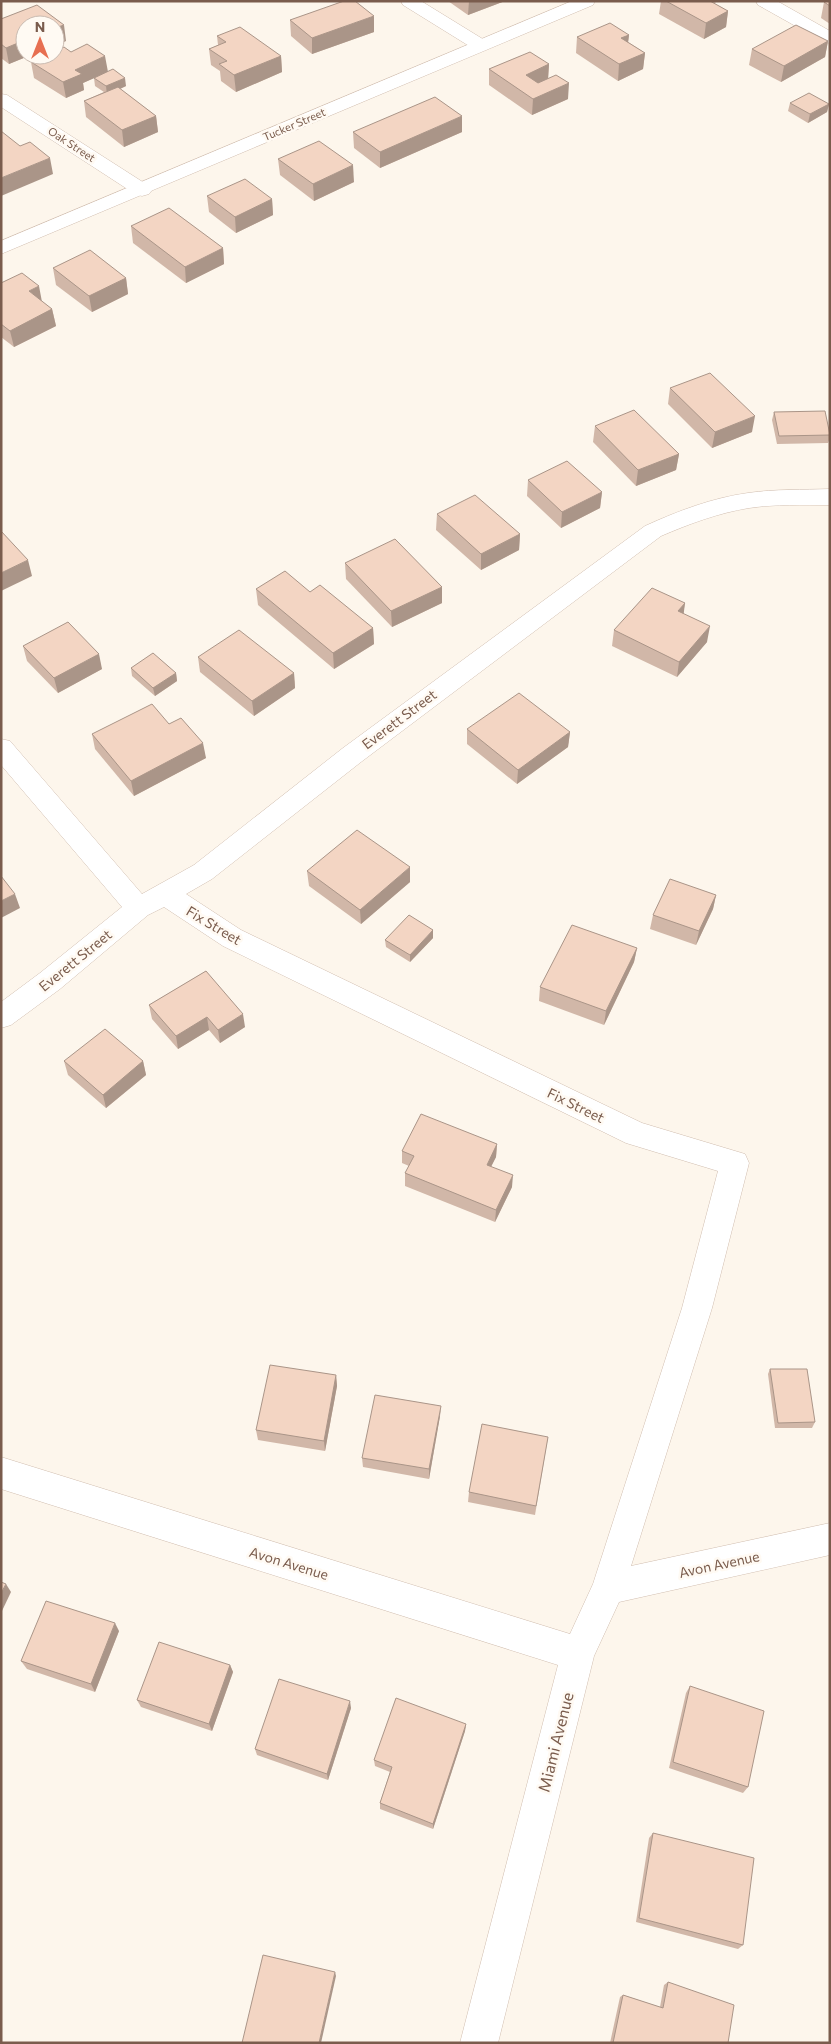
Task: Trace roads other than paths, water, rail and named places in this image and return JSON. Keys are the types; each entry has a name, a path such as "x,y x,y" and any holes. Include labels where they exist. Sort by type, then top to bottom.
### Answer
{"street":[{"path":"409,1 480,45"},
{"name":"Tucker Street","path":"1,248 587,1"},
{"path":"764,1 830,38"},
{"name":"Oak Street","path":"1,99 142,190"},
{"name":"Everett Street","path":"1,1017 50,981 139,908 203,872 360,749 653,531 682,518 712,508 763,499 830,497"},
{"path":"1,748 139,908"},
{"name":"Fix Street","path":"163,893 232,938 636,1134 735,1163 697,1308 653,1447"},
{"name":"Miami Avenue","path":"479,2043 578,1654 608,1588 653,1447"},
{"name":"Avon Avenue","path":"1,1473 578,1654"},
{"name":"Avon Avenue","path":"608,1588 830,1539"}]}
